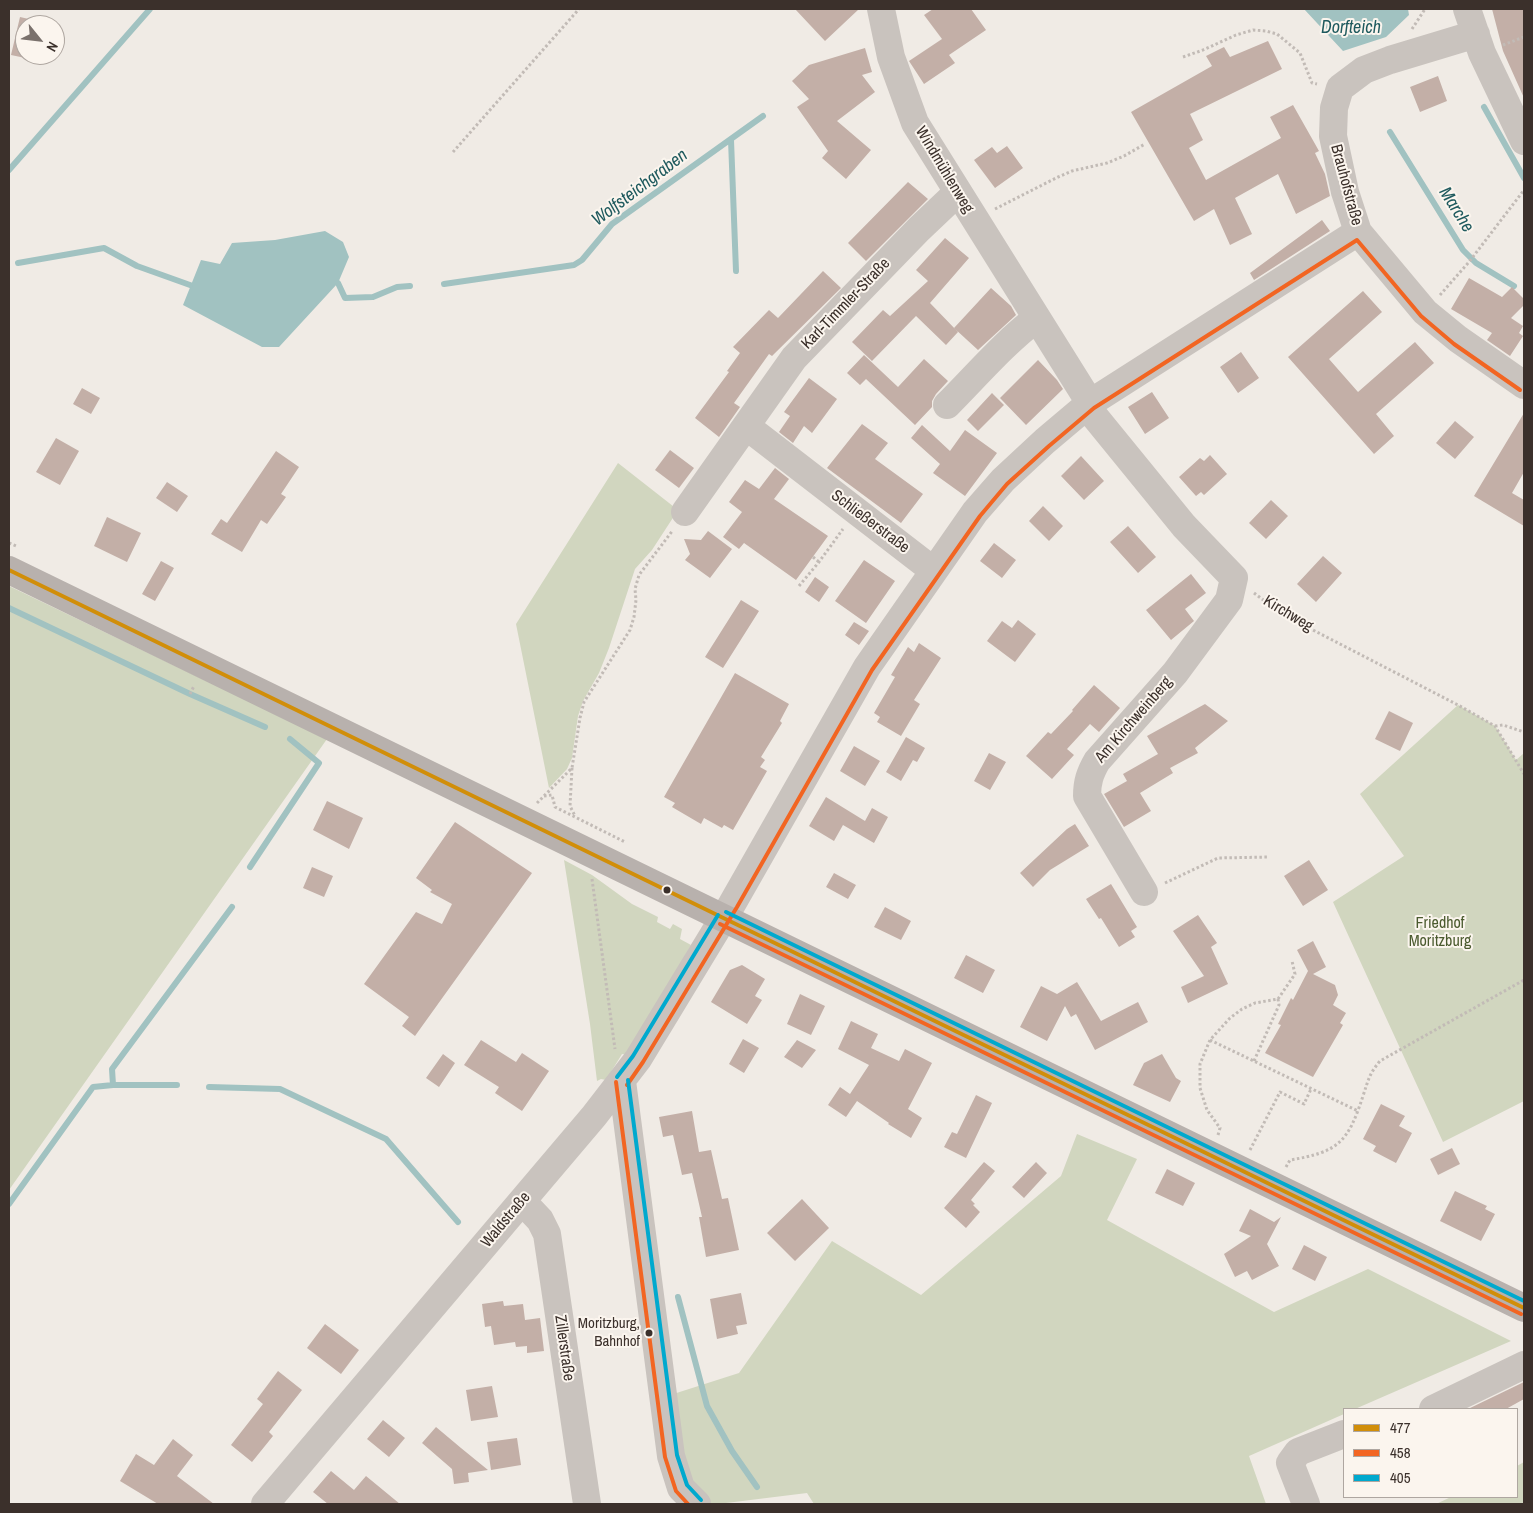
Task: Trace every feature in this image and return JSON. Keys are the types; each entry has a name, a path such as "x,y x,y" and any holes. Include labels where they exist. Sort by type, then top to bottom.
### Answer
{"main road":[{"path":"9,570 1524,1308"}],"street":[{"name":"Windmühlenweg","path":"881,9 891,56 915,123 1037,318 1088,405"},
{"path":"1467,9 1482,53 1524,140"},
{"path":"1340,88 1369,69 1476,34"},
{"name":"Brauhofstraße","path":"1340,88 1334,108 1333,136 1345,192 1358,232 1425,312 1458,339 1524,385"},
{"name":"Karl-Timmler-Straße","path":"685,512 794,358 919,229 958,192"},
{"path":"723,918 867,667 975,512 1003,480 1088,405 1358,232"},
{"path":"947,405 998,353 1037,318"},
{"path":"1088,405 1184,526 1234,578"},
{"name":"Schließerstraße","path":"746,426 934,571"},
{"name":"Am Kirchweinberg","path":"1144,892 1087,796 1090,774 1097,761 1175,672 1229,600 1234,578"},
{"name":"Waldstraße","path":"265,1504 622,1081 638,1059 723,918"},
{"path":"622,1081 671,1456 681,1488 697,1504"},
{"name":"Zillerstraße","path":"522,1201 540,1220 547,1234 587,1504"},
{"path":"1434,1408 1524,1365"},
{"path":"1306,1504 1290,1463 1298,1452 1343,1434"}],"path":[{"path":"453,152 579,9"},
{"path":"1183,57 1236,35 1254,30 1266,31 1277,34 1300,53 1312,83 1340,88"},
{"path":"975,220 1052,179 1072,171 1107,163 1145,144"},
{"path":"1425,312 1469,262 1524,190"},
{"path":"799,586 856,511"},
{"path":"575,817 570,806 572,768 584,702 630,630 636,600 635,589 639,576 685,512"},
{"path":"813,557 819,562"},
{"name":"Kirchweg","path":"1234,578 1282,614 1495,726 1524,774"},
{"path":"1495,726 1503,725 1524,732"},
{"path":"521,819 572,768"},
{"path":"544,796 552,795 555,807 622,840"},
{"path":"591,853 595,903 616,1054 622,1081"},
{"path":"1144,892 1218,858 1269,857"},
{"path":"1254,1061 1279,1005 1278,999 1295,974 1292,961"},
{"path":"1275,1187 1290,1160 1312,1156 1340,1143 1352,1126 1358,1112 1370,1072 1380,1062 1524,980"},
{"path":"1211,1157 1220,1128 1207,1110 1200,1088 1200,1064 1210,1040 1230,1018 1242,1009 1256,1002 1278,999"},
{"path":"1210,1040 1358,1112"},
{"path":"1260,1131 1280,1092 1304,1104 1311,1089"}],"green space":[{"path":"618,463 678,510 652,550 635,569 609,648 599,673 583,701 578,716 572,758 567,769 549,788 516,624"},
{"path":"9,586 327,739 9,1190"},
{"name":"Friedhof Moritzburg","path":"1458,705 1495,726 1516,760 1524,753 1524,1101 1443,1142 1333,902 1404,856 1360,794"},
{"path":"564,860 592,875 632,904 658,917 657,922 670,929 673,924 682,929 680,939 691,945 629,1055 622,1054 606,1080 601,1079 597,1081"},
{"path":"1077,1134 1137,1159 1107,1220 1274,1312 1368,1269 1511,1341 1357,1408 1343,1408 1343,1414 1249,1456 1266,1504 814,1504 807,1493 718,1504 697,1504 664,1397 739,1373 832,1241 921,1295 1061,1176"},
{"path":"1524,1462 1524,1504 1436,1504 1449,1498 1518,1498 1518,1465"}],"water":[{"name":"Dorfteich","path":"1304,9 1408,9 1409,15 1386,37 1343,51"},
{"path":"325,231 343,242 349,257 338,283 279,347 262,347 183,305 201,260 220,264 232,243 275,240"}],"building":[{"path":"795,9 859,9 825,41"},
{"path":"933,9 971,9 986,30 949,55 955,63 924,84 909,61 942,39 924,15"},
{"path":"1492,9 1524,9 1524,98 1503,51"},
{"path":"15,38 15,56 11,55"},
{"path":"1268,41 1282,69 1190,114 1203,140 1189,148 1206,180 1281,138 1270,117 1293,105 1319,151 1315,153 1325,174 1330,196 1296,214 1278,174 1235,198 1252,234 1230,245 1214,209 1194,221 1131,112 1212,66 1206,56 1224,47 1230,57"},
{"path":"865,48 872,72 862,75 875,92 837,121 871,150 846,179 822,158 828,151 797,107 809,99 792,81 809,65"},
{"path":"1438,76 1447,101 1420,112 1410,87"},
{"path":"1007,146 1023,168 995,188 974,160 992,147 997,153"},
{"path":"908,182 928,199 866,261 848,243"},
{"path":"1322,220 1330,231 1254,280 1250,273"},
{"path":"945,238 969,258 930,303 958,332 946,345 916,316 872,361 852,342 883,310 890,316 928,281 916,270"},
{"path":"823,271 841,288 772,356 769,354 734,403 740,407 719,437 695,418 729,372 727,371 740,353 733,347 769,310 778,318"},
{"path":"1469,278 1502,297 1512,287 1524,299 1524,305 1511,318 1523,326 1519,333 1523,336 1510,356 1487,340 1492,333 1451,309"},
{"path":"991,288 1011,306 1016,315 978,350 954,328"},
{"path":"1363,291 1382,312 1329,359 1358,392 1415,342 1434,363 1376,414 1394,436 1374,454 1288,357"},
{"path":"1241,352 1259,378 1238,393 1220,367"},
{"path":"864,355 898,387 924,359 948,381 936,394 932,401 932,407 915,425 866,379 860,385 847,373"},
{"path":"1038,360 1063,389 1026,425 1000,398"},
{"path":"809,378 837,399 812,433 804,426 793,443 779,432 790,416 784,412"},
{"path":"82,388 100,398 91,414 73,404"},
{"path":"1152,392 1169,418 1145,434 1128,407"},
{"path":"992,393 1004,405 978,431 967,420"},
{"path":"1524,413 1524,472 1512,493 1524,500 1524,526 1474,496"},
{"path":"1455,421 1474,437 1455,459 1436,443"},
{"path":"862,424 888,443 875,459 923,494 901,523 827,468"},
{"path":"922,425 950,451 965,430 997,453 965,496 933,473 940,464 911,438"},
{"path":"56,438 79,451 60,485 36,472"},
{"path":"670,450 694,468 679,488 655,470"},
{"path":"276,451 299,467 281,494 286,497 267,524 261,520 242,552 211,534 221,519 227,523"},
{"path":"1210,455 1227,474 1204,495 1201,492 1196,496 1179,477 1200,458 1204,461"},
{"path":"1081,456 1104,481 1084,500 1061,476"},
{"path":"775,468 789,479 774,499 828,536 796,580 744,543 739,549 723,537 742,512 729,502 745,480 759,489"},
{"path":"167,482 188,496 177,512 156,498"},
{"path":"1271,500 1288,516 1266,539 1249,523"},
{"path":"1043,506 1063,526 1049,541 1029,521"},
{"path":"107,517 141,533 127,562 94,546"},
{"path":"1128,526 1156,557 1138,573 1110,542"},
{"path":"708,531 732,549 710,578 685,560 690,554 684,539 701,540"},
{"path":"994,543 1016,560 1002,578 980,561"},
{"path":"1323,556 1342,573 1316,602 1297,584"},
{"path":"864,560 895,581 866,623 835,601"},
{"path":"161,561 174,568 155,601 142,594"},
{"path":"1191,574 1206,593 1185,609 1194,621 1171,640 1146,610"},
{"path":"815,577 829,587 819,602 805,592"},
{"path":"741,600 759,611 723,668 705,657"},
{"path":"1018,620 1036,634 1015,662 987,641 1002,621 1012,628"},
{"path":"854,622 869,631 859,645 845,635"},
{"path":"919,643 941,658 914,700 920,704 901,736 877,722 880,717 874,713 895,677 891,675 908,647 914,652"},
{"path":"735,673 789,704 780,721 782,723 761,757 765,760 760,767 767,771 733,830 724,825 722,828 704,818 701,824 672,807 675,803 664,797"},
{"path":"1094,685 1120,708 1099,732 1090,724 1067,749 1074,755 1052,779 1026,756 1048,732 1051,734"},
{"path":"1205,704 1228,721 1195,748 1198,753 1170,768 1173,773 1140,793 1151,811 1124,827 1104,794 1127,781 1123,774 1158,754 1147,736"},
{"path":"1389,711 1413,723 1400,751 1375,739"},
{"path":"906,737 925,748 917,762 913,760 901,781 886,772"},
{"path":"854,746 880,761 865,786 840,771"},
{"path":"989,753 1006,762 990,790 974,781"},
{"path":"826,797 865,821 872,808 888,817 874,843 843,825 834,841 809,826"},
{"path":"327,801 363,818 349,849 313,830"},
{"path":"455,822 532,873 415,1036 402,1026 409,1017 364,984 416,912 442,924 452,904 430,892 432,890 416,878"},
{"path":"1075,824 1089,846 1050,870 1033,887 1020,873 1067,829"},
{"path":"1309,860 1328,890 1303,906 1284,876"},
{"path":"312,867 333,876 324,897 303,888"},
{"path":"834,873 856,885 848,899 826,887"},
{"path":"1111,884 1137,927 1131,931 1135,937 1119,947 1101,918 1099,919 1086,899"},
{"path":"885,907 911,921 901,940 874,927"},
{"path":"1198,915 1217,943 1211,947 1228,984 1188,1003 1181,987 1204,976 1173,931"},
{"path":"1313,941 1326,967 1313,974 1335,985 1338,995 1333,1005 1346,1013 1340,1023 1343,1025 1313,1077 1265,1053 1281,1025 1278,1024 1291,998 1293,1000 1308,971 1297,950"},
{"path":"966,955 995,970 983,993 954,978"},
{"path":"742,965 765,979 755,996 762,1000 747,1024 711,1002 730,970"},
{"path":"1077,982 1101,1021 1138,1002 1148,1022 1095,1050 1076,1014 1071,1017 1065,1006 1047,1041 1020,1027 1041,986 1057,994"},
{"path":"800,994 825,1006 811,1035 787,1024"},
{"path":"851,1021 878,1034 871,1048 899,1061 905,1049 932,1063 908,1109 922,1118 911,1138 857,1101 846,1117 828,1105 840,1087 850,1094 869,1065 838,1049"},
{"path":"743,1039 759,1048 744,1073 729,1064"},
{"path":"481,1040 516,1062 522,1053 549,1071 522,1111 495,1093 499,1087 464,1065"},
{"path":"797,1040 816,1050 802,1068 784,1057"},
{"path":"443,1054 455,1063 439,1087 426,1078"},
{"path":"1162,1054 1176,1078 1181,1081 1170,1102 1133,1085 1144,1063"},
{"path":"976,1095 992,1103 966,1158 944,1147 952,1132 957,1134"},
{"path":"1381,1104 1405,1116 1399,1126 1412,1133 1396,1163 1373,1151 1376,1146 1363,1139"},
{"path":"692,1111 699,1152 711,1150 722,1199 728,1198 739,1250 706,1257 699,1217 702,1217 692,1173 682,1175 673,1135 663,1137 659,1117"},
{"path":"1452,1148 1460,1164 1438,1175 1430,1159"},
{"path":"984,1162 995,1171 971,1200 980,1212 966,1228 944,1208"},
{"path":"1036,1162 1047,1173 1024,1198 1012,1187"},
{"path":"1167,1169 1195,1183 1183,1206 1155,1193"},
{"path":"1455,1191 1487,1206 1485,1209 1495,1214 1481,1241 1440,1221"},
{"path":"802,1199 829,1228 795,1261 767,1233"},
{"path":"1250,1209 1274,1222 1281,1217 1267,1244 1279,1266 1252,1280 1247,1271 1235,1277 1224,1254 1251,1236 1239,1231"},
{"path":"1304,1245 1327,1257 1315,1281 1292,1269"},
{"path":"741,1293 747,1324 736,1326 738,1334 717,1339 710,1299"},
{"path":"503,1301 504,1306 523,1304 525,1320 540,1318 544,1351 527,1353 527,1346 516,1347 515,1342 494,1345 491,1326 485,1327 482,1304"},
{"path":"325,1324 359,1350 341,1374 307,1348"},
{"path":"278,1371 302,1390 269,1432 273,1436 252,1462 231,1445 263,1404 257,1399"},
{"path":"1524,1382 1524,1399 1508,1408 1470,1408"},
{"path":"492,1386 498,1417 471,1421 466,1390"},
{"path":"383,1420 405,1438 389,1457 367,1439"},
{"path":"436,1427 488,1470 468,1473 469,1482 454,1484 452,1469 422,1443"},
{"path":"517,1438 521,1465 491,1470 487,1442"},
{"path":"173,1439 193,1455 177,1476 214,1504 158,1504 120,1481 136,1454 154,1465"},
{"path":"331,1471 354,1490 366,1476 400,1504 328,1504 313,1492"}],"waterway":[{"path":"9,170 150,9"},
{"path":"1484,107 1524,178"},
{"name":"Wolfsteichgraben","path":"444,284 574,265 582,260 612,224 763,116"},
{"name":"Marche","path":"1390,132 1463,250 1476,263 1514,286"},
{"path":"731,140 736,271"},
{"name":"Wolfsteichgraben","path":"18,263 104,248 137,266 190,285"},
{"name":"Wolfsteichgraben","path":"338,283 345,298 373,297 397,287 410,286"},
{"path":"9,608 190,694 265,727"},
{"path":"250,867 319,763 290,739"},
{"path":"9,1204 93,1087 113,1085 112,1069 232,907"},
{"path":"113,1085 177,1085"},
{"path":"209,1087 280,1089 386,1139 458,1222"},
{"path":"678,1297 707,1406 732,1451 757,1487"}],"transit line":[{"name":"458","path":"627,1085 643,1062 737,907 872,670 980,516 1007,484 1094,408 1357,240 1421,316 1454,344 1520,390"},
{"name":"477","path":"9,570 1524,1308"},
{"name":"405","path":"726,912 1524,1301"},
{"name":"405","path":"617,1077 633,1056 718,915"},
{"name":"458","path":"720,924 1521,1314"},
{"name":"405","path":"628,1080 677,1455 687,1485 701,1500"},
{"name":"458","path":"616,1082 665,1457 676,1491 688,1504"}],"place":[{"name":"Moritzburg, Bahnhof","path":"649,1333"}]}
